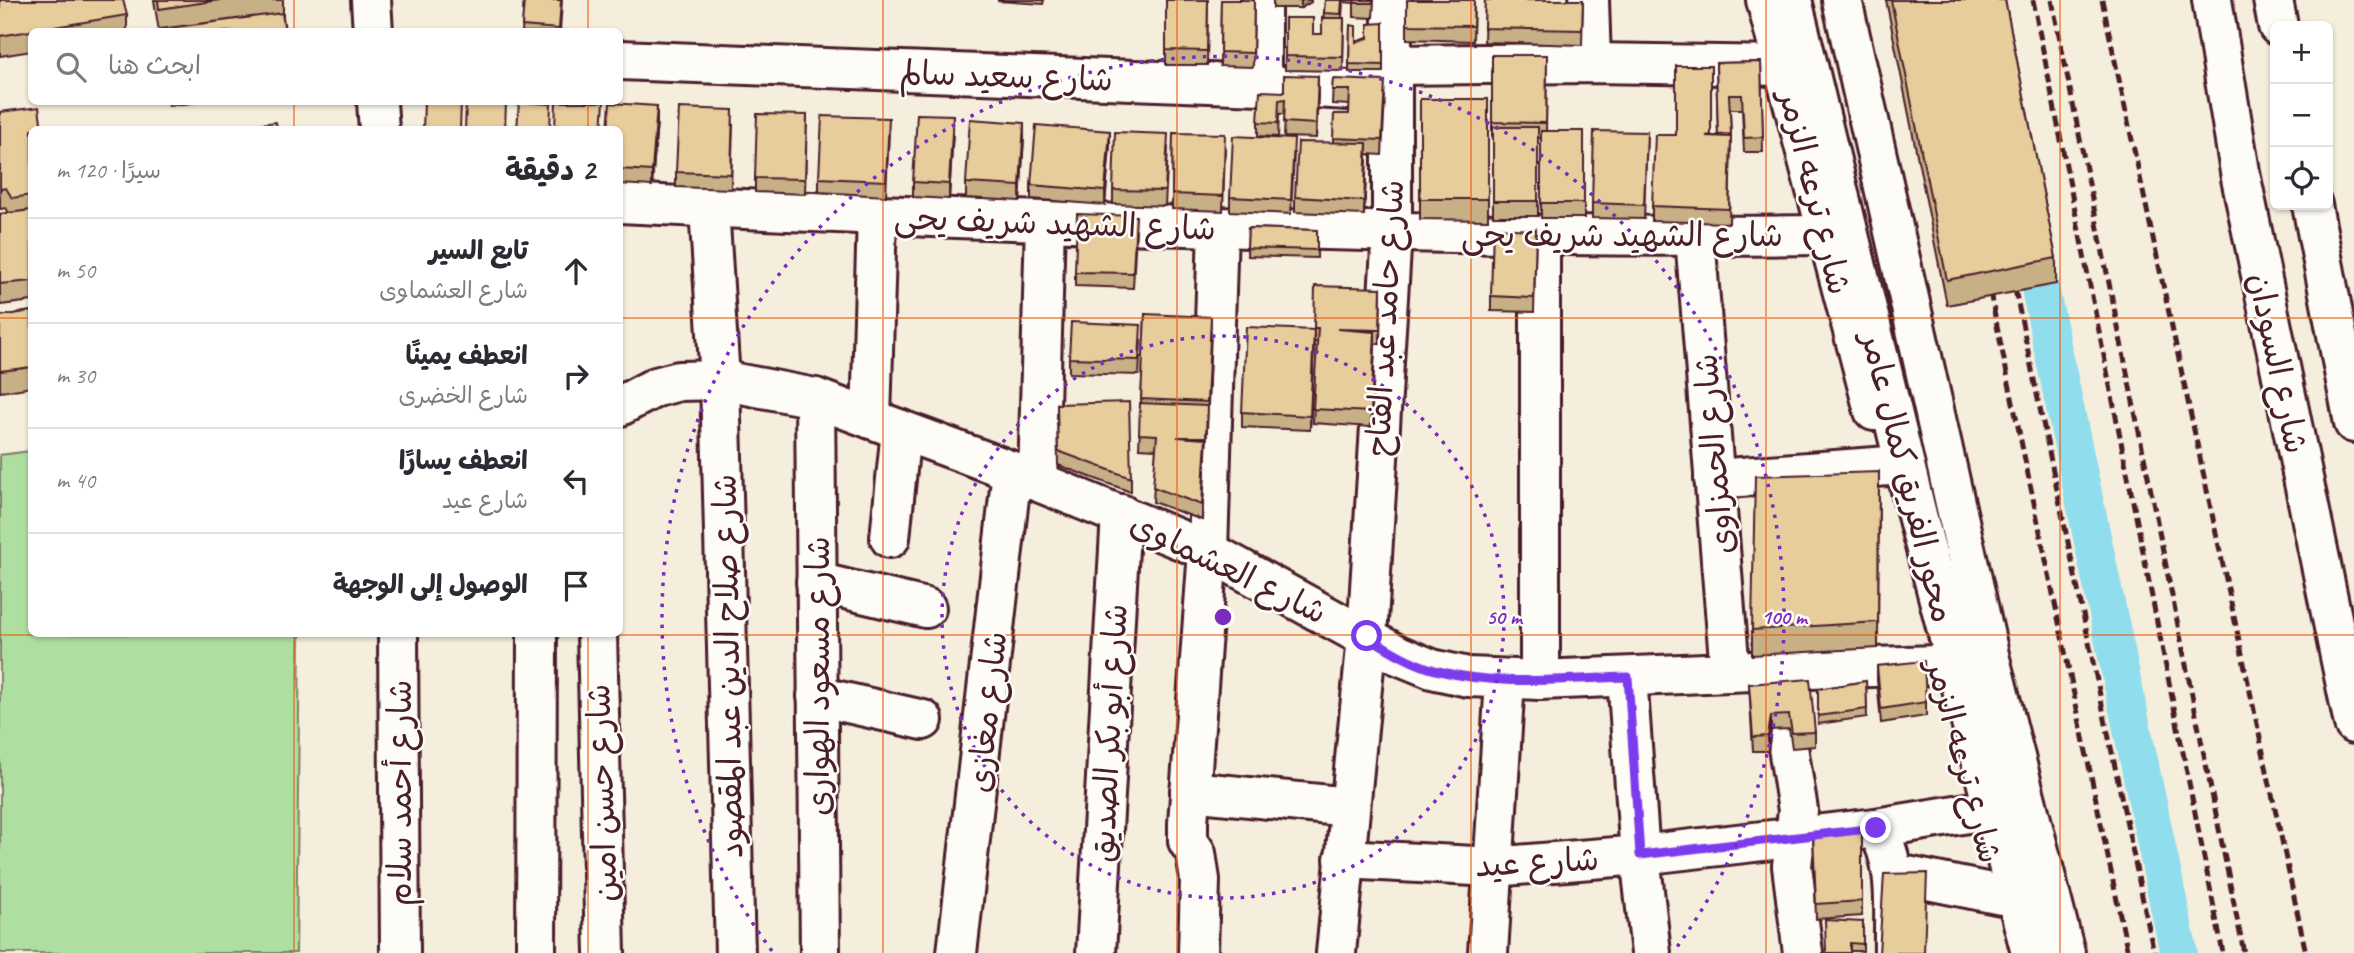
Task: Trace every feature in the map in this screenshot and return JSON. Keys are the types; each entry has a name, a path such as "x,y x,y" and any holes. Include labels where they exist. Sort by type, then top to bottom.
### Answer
{"main road":[{"path":"371,0 373,28"},
{"path":"1261,0 1261,85"},
{"name":"شارع حامد عبد الفتاح","path":"1336,953 1367,636 1392,233 1392,0"},
{"path":"1589,0 1591,63"},
{"name":"شارع ترعه الزمر","path":"1766,0 1889,466 1938,665 1980,811 2014,953"},
{"name":"محور الفريق كمال عامر","path":"1792,0 1917,515 2031,953"},
{"name":"محور الفريق كمال عامر","path":"1842,0 1987,646 2065,953"},
{"name":"شارع السودان","path":"2212,0 2241,178 2354,724"},
{"path":"2273,0 2277,21"},
{"name":"شارع سعيد سالم","path":"623,60 1261,85 1391,79 1591,63 1785,66"},
{"path":"377,105 379,126"},
{"name":"شارع الشهيد شريف يحى","path":"623,203 877,216 1392,233 1695,237 1826,235"},
{"name":"شارع صلاح الدين عبد المقصود","path":"709,208 720,380 735,953"},
{"name":"شارع السودان","path":"2313,210 2354,423"},
{"path":"877,216 890,538"},
{"name":"شارع مغازى","path":"957,953 1025,476 1045,221"},
{"path":"1198,953 1200,880 1196,853 1188,841 1208,551 1218,227"},
{"path":"1488,953 1493,867 1522,680 1539,234"},
{"name":"شارع الحمزاوى","path":"1695,237 1730,672"},
{"name":"شارع العشماوى","path":"623,404 656,387 679,381 720,380 815,398 1025,476 1208,551 1398,655 1432,669 1468,677 1522,680 1938,665"},
{"name":"شارع مسعود الهوارى","path":"815,398 820,953"},
{"path":"1714,479 1889,466"},
{"name":"شارع أبو بكر الصديق","path":"1096,953 1121,514"},
{"path":"816,582 926,608"},
{"name":"شارع أحمد سلام","path":"398,637 400,953"},
{"path":"536,953 537,637"},
{"name":"شارع حسن امين","path":"597,637 605,953"},
{"path":"1776,670 1798,810 1792,866 1802,953"},
{"path":"1628,677 1640,855 1651,953"},
{"path":"817,696 923,720"},
{"path":"1190,791 1349,807"},
{"name":"شارع عيد","path":"1344,859 1493,867 1640,855 1876,828 1980,811"},
{"path":"1876,828 1889,850 1893,873 1894,953"},
{"path":"1893,873 2001,895"}],"green space":[{"path":"28,451 28,637 300,637 296,953 0,953 0,455"}],"building":[{"path":"0,0 123,0 127,15 48,28 28,28 28,31 0,36"},
{"path":"158,0 220,0 159,9"},
{"path":"524,0 561,0 559,28 522,26"},
{"path":"1166,0 1208,0 1207,51 1166,50"},
{"path":"1221,0 1254,0 1253,53 1220,52"},
{"path":"1325,0 1342,0 1341,14 1324,13"},
{"path":"1355,0 1373,0 1373,3 1354,3"},
{"path":"1407,0 1474,0 1473,26 1407,25"},
{"path":"1485,0 1583,0 1582,30 1484,28"},
{"path":"1891,0 2005,0 2056,258 1947,280"},
{"path":"282,13 284,28 169,28"},
{"path":"1285,18 1313,18 1313,34 1322,34 1322,18 1344,18 1343,57 1285,56"},
{"path":"1383,23 1383,65 1349,64 1350,25 1356,26 1356,42 1368,38 1368,24"},
{"path":"1492,55 1547,55 1546,123 1492,122"},
{"path":"1761,62 1763,137 1744,138 1742,95 1729,95 1731,134 1718,135 1716,63"},
{"path":"1676,66 1711,66 1711,135 1706,136 1731,137 1729,209 1652,206 1655,135 1676,135"},
{"path":"1284,75 1318,76 1316,124 1284,122 1285,99 1279,100 1278,123 1258,122 1260,91 1284,92"},
{"path":"1333,79 1385,81 1382,140 1333,138 1334,114 1349,114 1350,90 1332,90"},
{"path":"1420,99 1488,99 1488,199 1420,199"},
{"path":"424,105 461,105 460,126 423,126"},
{"path":"466,105 506,105 505,126 465,126"},
{"path":"519,105 551,105 550,126 517,126"},
{"path":"556,105 604,105 602,126 555,126"},
{"path":"610,105 657,106 652,171 623,169 623,126 608,126"},
{"path":"39,107 41,126 28,126 28,196 12,198 6,188 0,189 0,112"},
{"path":"679,108 733,110 731,174 676,172"},
{"path":"757,114 807,115 805,179 755,178"},
{"path":"917,114 953,115 949,184 913,182"},
{"path":"822,116 889,118 886,181 819,178"},
{"path":"970,119 1024,123 1020,186 966,183"},
{"path":"276,122 276,126 242,126"},
{"path":"1036,125 1110,131 1105,191 1031,185"},
{"path":"1493,127 1538,127 1538,201 1493,201"},
{"path":"1541,131 1584,131 1584,203 1541,203"},
{"path":"1594,131 1647,132 1644,205 1592,203"},
{"path":"1115,132 1168,134 1165,191 1113,190"},
{"path":"1173,133 1225,134 1223,196 1172,194"},
{"path":"1233,136 1294,139 1291,200 1230,197"},
{"path":"1298,142 1367,143 1364,201 1295,197"},
{"path":"28,210 28,281 0,284 0,214"},
{"path":"1077,214 1136,216 1133,273 1075,272"},
{"path":"1248,228 1317,230 1317,250 1247,248"},
{"path":"1493,228 1536,230 1534,298 1491,296"},
{"path":"1315,286 1381,288 1380,330 1337,329 1375,332 1371,412 1313,409 1318,328 1314,328"},
{"path":"28,312 28,368 0,371 0,316"},
{"path":"1145,314 1211,317 1207,402 1141,399"},
{"path":"1071,322 1141,325 1139,360 1069,358"},
{"path":"1246,327 1314,330 1310,416 1242,412"},
{"path":"1129,402 1131,478 1058,451 1057,404"},
{"path":"1140,403 1207,406 1206,437 1177,437 1206,439 1202,505 1153,487 1157,435 1139,434"},
{"path":"1879,472 1878,622 1752,630 1755,476"},
{"path":"1924,661 1926,702 1881,709 1877,666"},
{"path":"1810,679 1815,732 1792,733 1789,715 1771,716 1768,736 1753,737 1749,684"},
{"path":"1866,681 1867,709 1818,716 1818,689"},
{"path":"1862,829 1862,901 1816,904 1813,834"},
{"path":"1927,873 1924,953 1879,953 1884,874"},
{"path":"1825,920 1863,922 1863,944 1850,943 1850,953 1826,953"}],"waterway":[{"path":"2029,235 2179,953"}],"railway":[{"path":"2033,0 2223,953"},
{"path":"2052,0 2244,953"},
{"path":"2102,0 2306,953"},
{"path":"2012,275 2154,953"},
{"path":"1987,278 2128,953"}],"route":[{"path":"1367,636 1398,655 1432,669 1468,677 1505,680 1628,677 1640,855 1876,828"}]}
